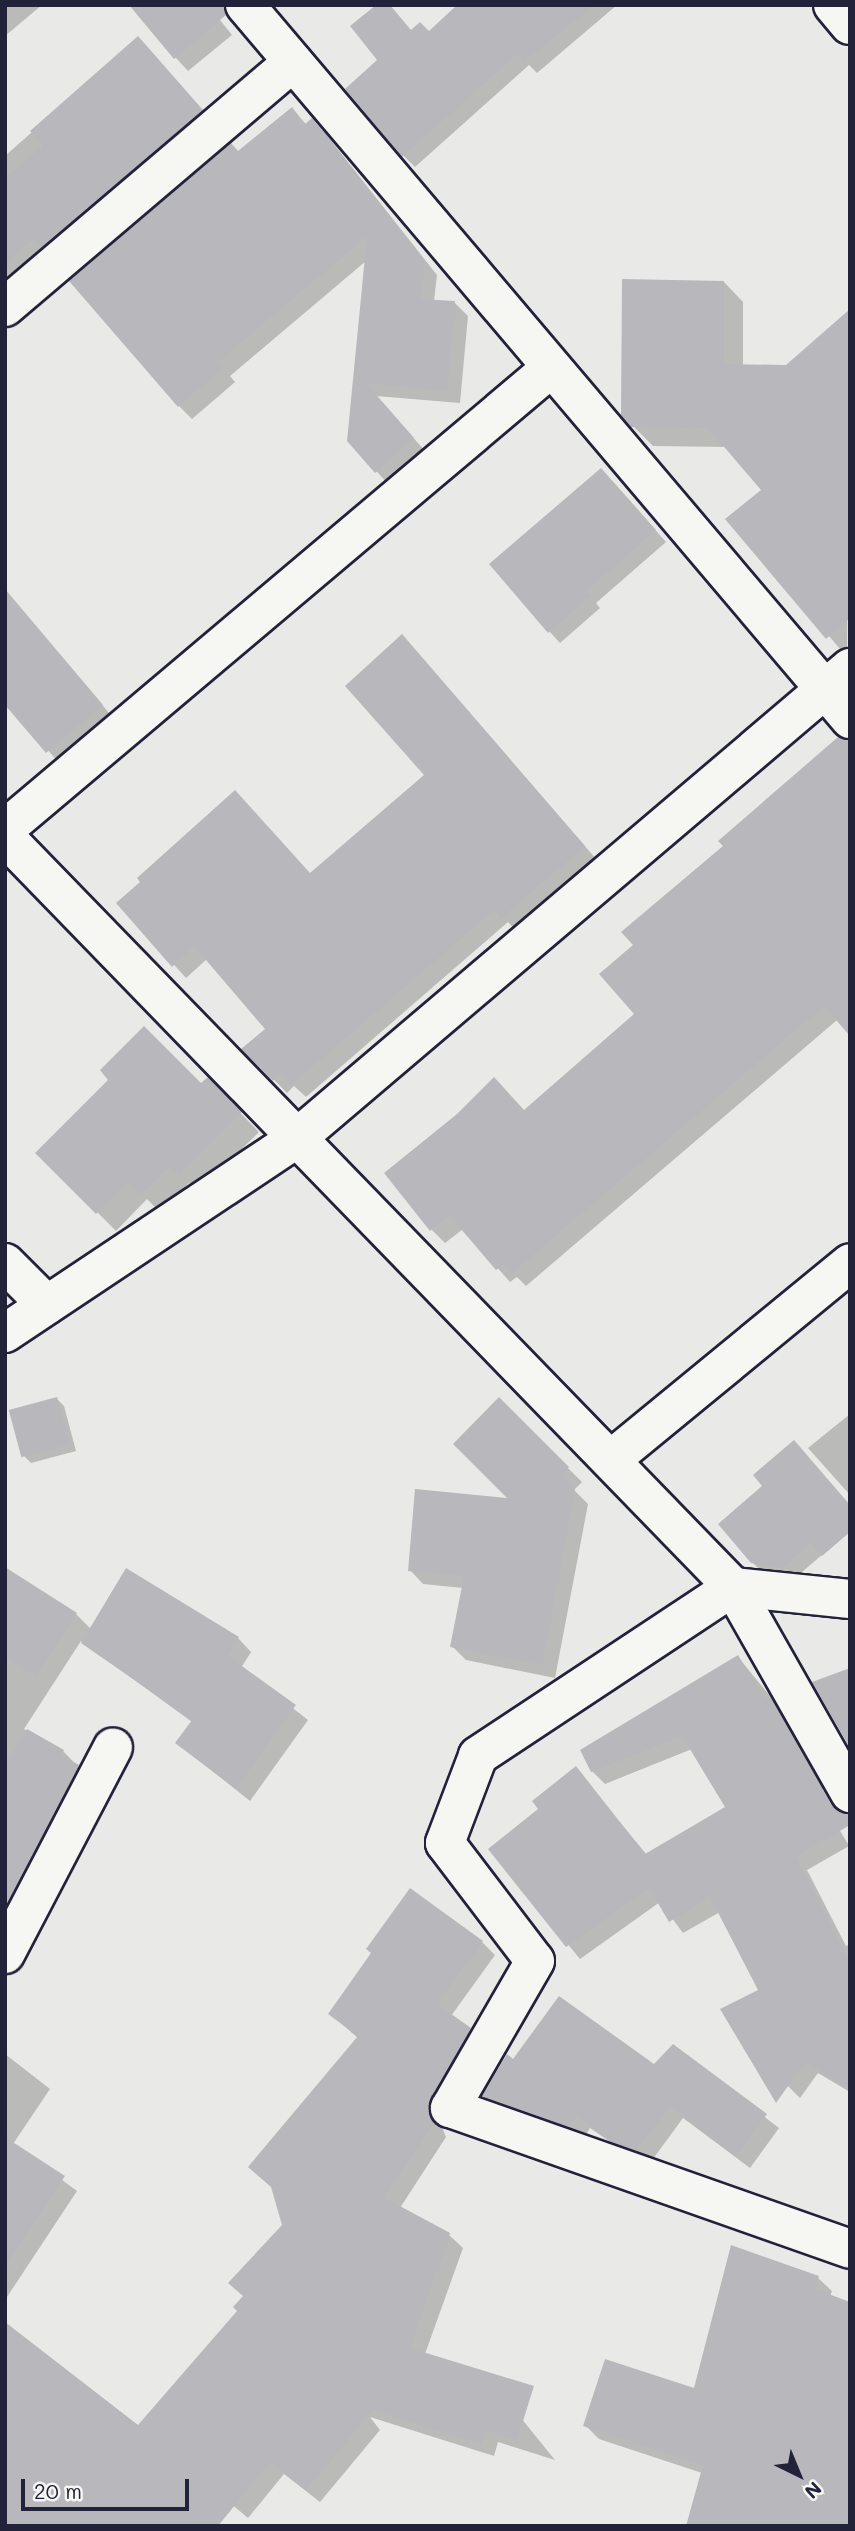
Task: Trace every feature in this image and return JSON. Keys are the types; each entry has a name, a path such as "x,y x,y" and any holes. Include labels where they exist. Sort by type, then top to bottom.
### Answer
{"street":[{"path":"245,5 550,369 837,678 850,719"},
{"path":"833,5 850,25"},
{"path":"5,307 293,62"},
{"path":"5,829 550,369"},
{"path":"5,1333 297,1138 837,678"},
{"path":"5,837 613,1458 733,1587 850,1793"},
{"path":"5,1263 47,1305"},
{"path":"613,1458 850,1263"},
{"path":"850,1598 733,1587 478,1756 445,1843 535,1961 450,2108 850,2249"},
{"path":"5,1954 113,1747"}],"building":[{"path":"129,5 224,5 226,15 174,59"},
{"path":"376,5 390,5 411,30 420,22 429,31 457,5 594,5 524,62 517,54 402,157 345,89 377,60 350,26"},
{"path":"138,36 203,110 41,248 33,239 5,262 5,178 43,146 30,131"},
{"path":"292,107 305,124 312,118 424,260 420,299 455,301 447,391 366,383 414,438 375,473 347,441 367,236 218,362 223,368 178,407 69,281 231,143 238,151"},
{"path":"622,279 724,281 724,364 786,365 850,309 850,618 826,639 725,519 761,490 708,428 631,427 621,415"},
{"path":"601,468 656,530 586,591 591,596 548,633 489,564"},
{"path":"5,589 103,705 46,753 5,705"},
{"path":"402,634 585,846 501,918 494,910 291,1085 281,1073 273,1081 241,1049 265,1029 194,946 172,967 116,903 140,882 137,878 235,790 310,873 424,775 345,686"},
{"path":"838,737 850,740 850,1036 824,1006 511,1274 504,1264 496,1270 449,1215 430,1231 384,1173 457,1114 494,1077 524,1110 634,1014 599,974 633,945 621,932 723,846 718,841"},
{"path":"144,1026 201,1083 208,1077 242,1112 179,1175 170,1166 141,1195 128,1182 96,1214 35,1153 108,1080 100,1070"},
{"path":"57,1397 70,1444 21,1457 9,1410"},
{"path":"499,1397 569,1467 562,1475 575,1488 542,1665 450,1647 464,1576 408,1571 415,1489 507,1498 453,1444"},
{"path":"794,1440 850,1505 850,1532 822,1556 811,1543 783,1568 751,1563 718,1524 762,1486 753,1475"},
{"path":"5,1567 77,1613 36,1677 5,1657"},
{"path":"126,1568 239,1637 228,1656 296,1705 236,1789 175,1743 192,1720 81,1643"},
{"path":"738,1655 765,1699 770,1697 831,1804 850,1815 850,1825 796,1857 850,1963 850,2089 805,2062 776,2103 720,2009 758,1990 710,1897 669,1922 649,1888 566,1947 488,1849 538,1809 532,1801 576,1766 645,1854 725,1807 682,1736 591,1772 580,1750"},
{"path":"850,1668 850,1748 812,1682"},
{"path":"27,1729 64,1750 61,1755 79,1765 5,1906 5,1767"},
{"path":"410,1888 483,1941 437,2004 471,2028 431,2098 428,2110 434,2123 385,2198 450,2233 410,2348 534,2386 517,2440 485,2430 481,2444 373,2410 306,2490 270,2462 218,2526 5,2526 5,2322 138,2425 237,2311 233,2307 243,2296 228,2283 282,2225 271,2187 248,2167 358,2036 328,2014 371,1953 366,1949"},
{"path":"559,1996 654,2064 673,2044 767,2114 736,2157 670,2106 636,2150 614,2143 576,2116 569,2127 482,2096 507,2054 513,2059"},
{"path":"5,2137 65,2176 5,2267"},
{"path":"731,2245 819,2276 815,2289 850,2302 850,2526 686,2526 703,2465 583,2426 605,2359 694,2388"}]}
